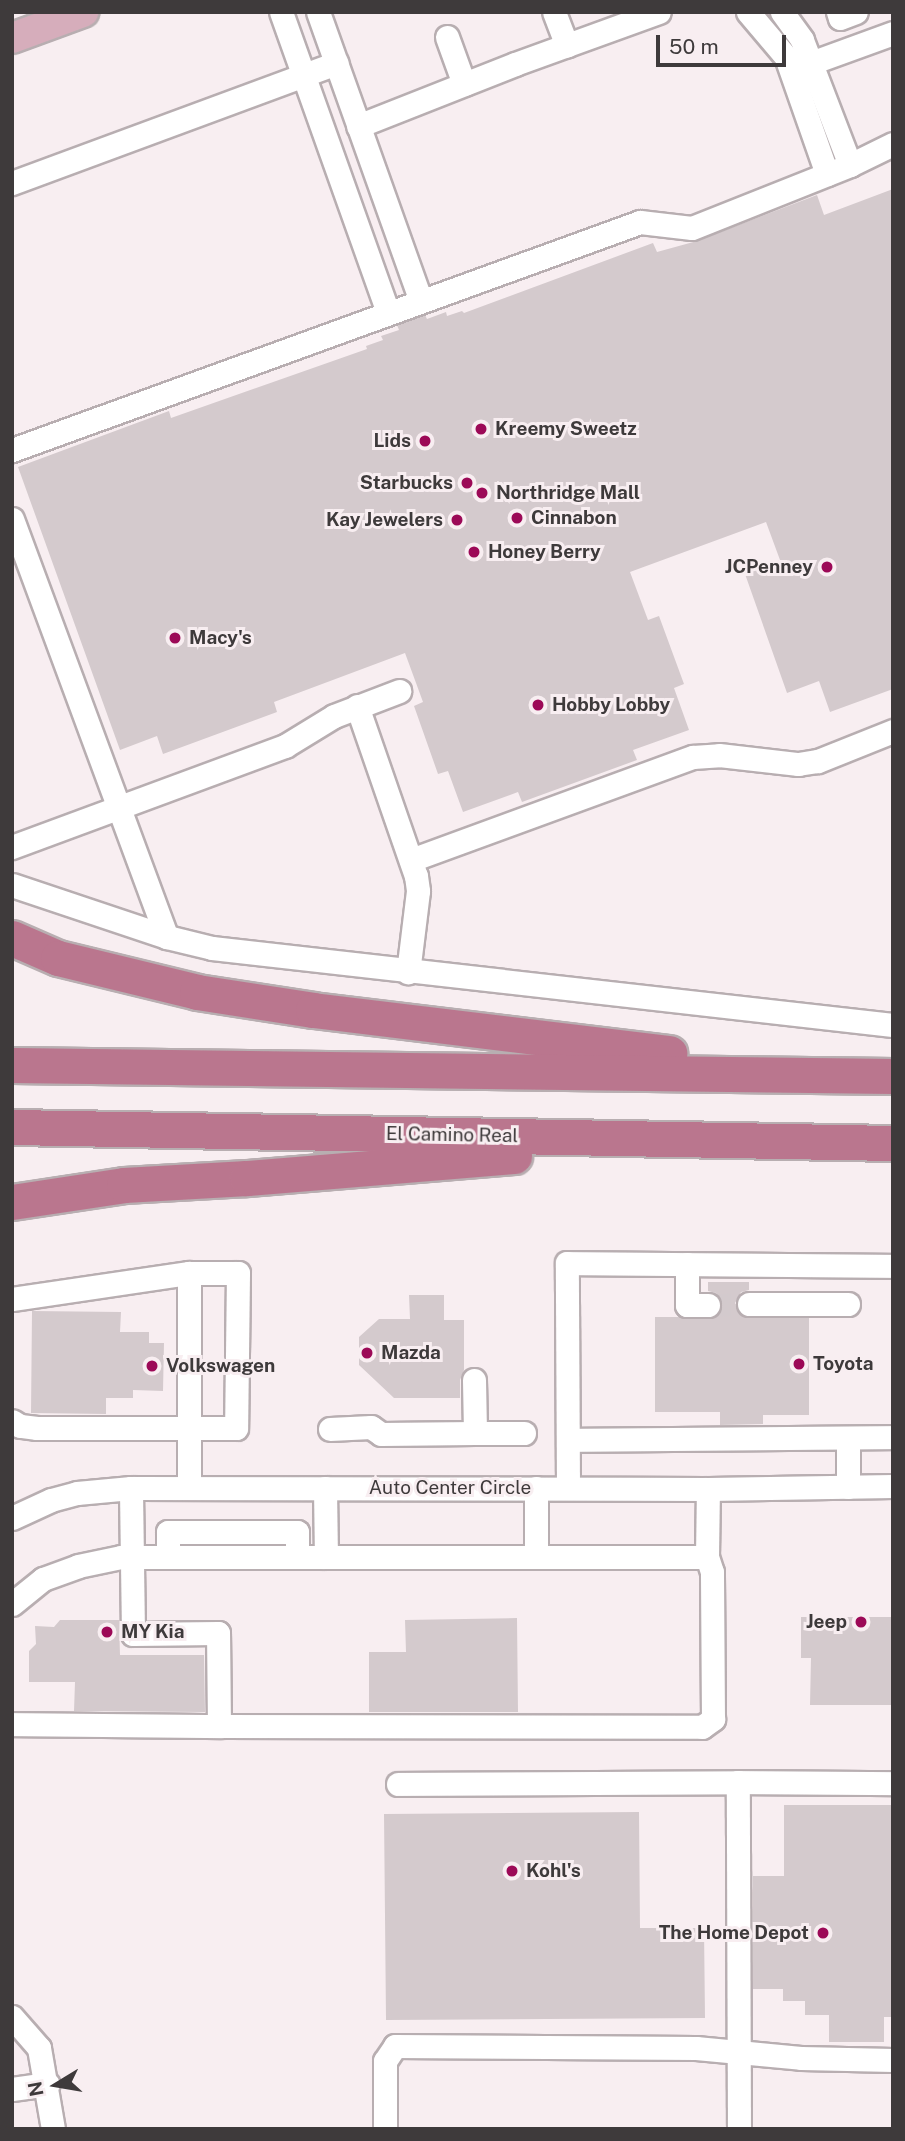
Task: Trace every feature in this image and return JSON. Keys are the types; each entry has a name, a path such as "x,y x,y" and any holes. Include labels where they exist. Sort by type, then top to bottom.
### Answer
{"highway":[{"path":"12,938 58,958 210,994 313,1010 850,1075"},
{"path":"12,1065 893,1076"},
{"name":"El Camino Real","path":"12,1127 893,1143"},
{"path":"12,1202 124,1185 261,1177 703,1139"}],"main road":[{"path":"12,38 83,12"}],"street":[{"path":"281,12 388,312"},
{"path":"318,12 420,299"},
{"path":"554,12 567,46"},
{"path":"325,133 659,12"},
{"path":"748,12 786,57 801,67 850,165"},
{"path":"782,12 802,40 801,67 827,174"},
{"path":"838,12 841,18 856,12"},
{"path":"801,67 893,33"},
{"path":"447,37 464,84"},
{"path":"12,183 336,62"},
{"path":"12,450 420,299 640,222 692,228 850,165 893,144"},
{"path":"12,519 167,937"},
{"path":"12,847 285,747 334,716 399,691"},
{"path":"357,706 411,860 418,891 408,972"},
{"path":"411,860 692,757 719,755 798,764 818,761 893,731"},
{"path":"12,885 167,937 212,948 893,1025"},
{"path":"568,1488 568,1263 893,1266"},
{"path":"687,1264 687,1305 708,1305"},
{"path":"189,1488 190,1273"},
{"path":"12,1298 190,1273 238,1273 236,1428 37,1428 20,1426 12,1421"},
{"path":"749,1304 848,1304"},
{"path":"474,1380 475,1433"},
{"path":"330,1429 371,1427 381,1434 524,1433"},
{"path":"568,1440 893,1437"},
{"path":"848,1439 848,1487"},
{"name":"Auto Center Circle","path":"12,1518 51,1500 77,1493 131,1488 708,1489 893,1486"},
{"path":"131,1488 133,1634 218,1633 219,1726"},
{"path":"325,1488 326,1557"},
{"path":"536,1488 536,1557"},
{"path":"12,1724 702,1727 713,1719 712,1572 707,1557 708,1489"},
{"path":"12,1604 43,1579 78,1566 132,1557 707,1557"},
{"path":"738,1782 739,2129"},
{"path":"398,1784 893,1783"},
{"path":"12,2017 39,2048 48,2084 53,2129"},
{"path":"385,2129 385,2060 395,2046 696,2048 801,2058 893,2060"},
{"path":"12,2089 48,2084"}],"building":[{"name":"Northridge Mall","path":"893,189 893,689 830,712 819,681 787,693 745,574 780,560 766,522 630,572 648,620 659,616 684,684 674,688 689,730 633,750 637,760 522,802 518,792 463,812 448,771 438,774 414,706 423,702 405,653 274,702 277,712 163,754 157,736 120,750 18,467 169,411 171,418 367,349 366,346 383,340 381,336 399,330 397,325 425,315 427,319 446,312 447,316 462,311 464,313 653,243 657,252 697,241 817,195 824,215"},
{"path":"708,1282 749,1282 749,1290 741,1292 735,1303 743,1316 809,1318 809,1415 763,1415 763,1424 720,1425 720,1412 655,1412 655,1317 716,1317 722,1304 716,1293 708,1291"},
{"path":"409,1295 444,1295 444,1320 464,1320 464,1370 460,1380 460,1398 394,1398 359,1365 359,1337 379,1319 410,1319"},
{"path":"32,1311 121,1312 120,1332 149,1332 149,1343 164,1343 163,1391 133,1390 133,1398 106,1398 106,1414 31,1413"},
{"path":"801,1617 893,1617 893,1705 810,1705 811,1658 801,1658"},
{"path":"517,1618 518,1712 369,1712 369,1652 406,1652 405,1620"},
{"path":"60,1620 119,1620 120,1655 204,1655 205,1712 74,1711 75,1682 29,1682 29,1651 36,1644 35,1626 54,1627"},
{"name":"The Home Depot","path":"784,1805 893,1805 893,2017 884,2017 884,2042 829,2042 829,2015 805,2015 805,2001 783,2001 783,1989 753,1989 753,1876 784,1876"},
{"name":"Kohl's","path":"639,1812 640,1928 704,1928 705,2018 386,2020 384,1814"}],"tunnel":[{"path":"708,1305 749,1304"}],"place":[{"name":"Kreemy Sweetz","path":"481,429"},
{"name":"Lids","path":"425,441"},
{"name":"Starbucks","path":"467,483"},
{"name":"Northridge Mall","path":"482,493"},
{"name":"Cinnabon","path":"517,518"},
{"name":"Kay Jewelers","path":"457,520"},
{"name":"Honey Berry","path":"474,552"},
{"name":"JCPenney","path":"827,567"},
{"name":"Macy's","path":"175,638"},
{"name":"Hobby Lobby","path":"538,705"},
{"name":"Mazda","path":"367,1353"},
{"name":"Toyota","path":"799,1364"},
{"name":"Volkswagen","path":"152,1366"},
{"name":"Jeep","path":"861,1622"},
{"name":"MY Kia","path":"107,1632"},
{"name":"Kohl's","path":"512,1871"},
{"name":"The Home Depot","path":"823,1933"}]}
